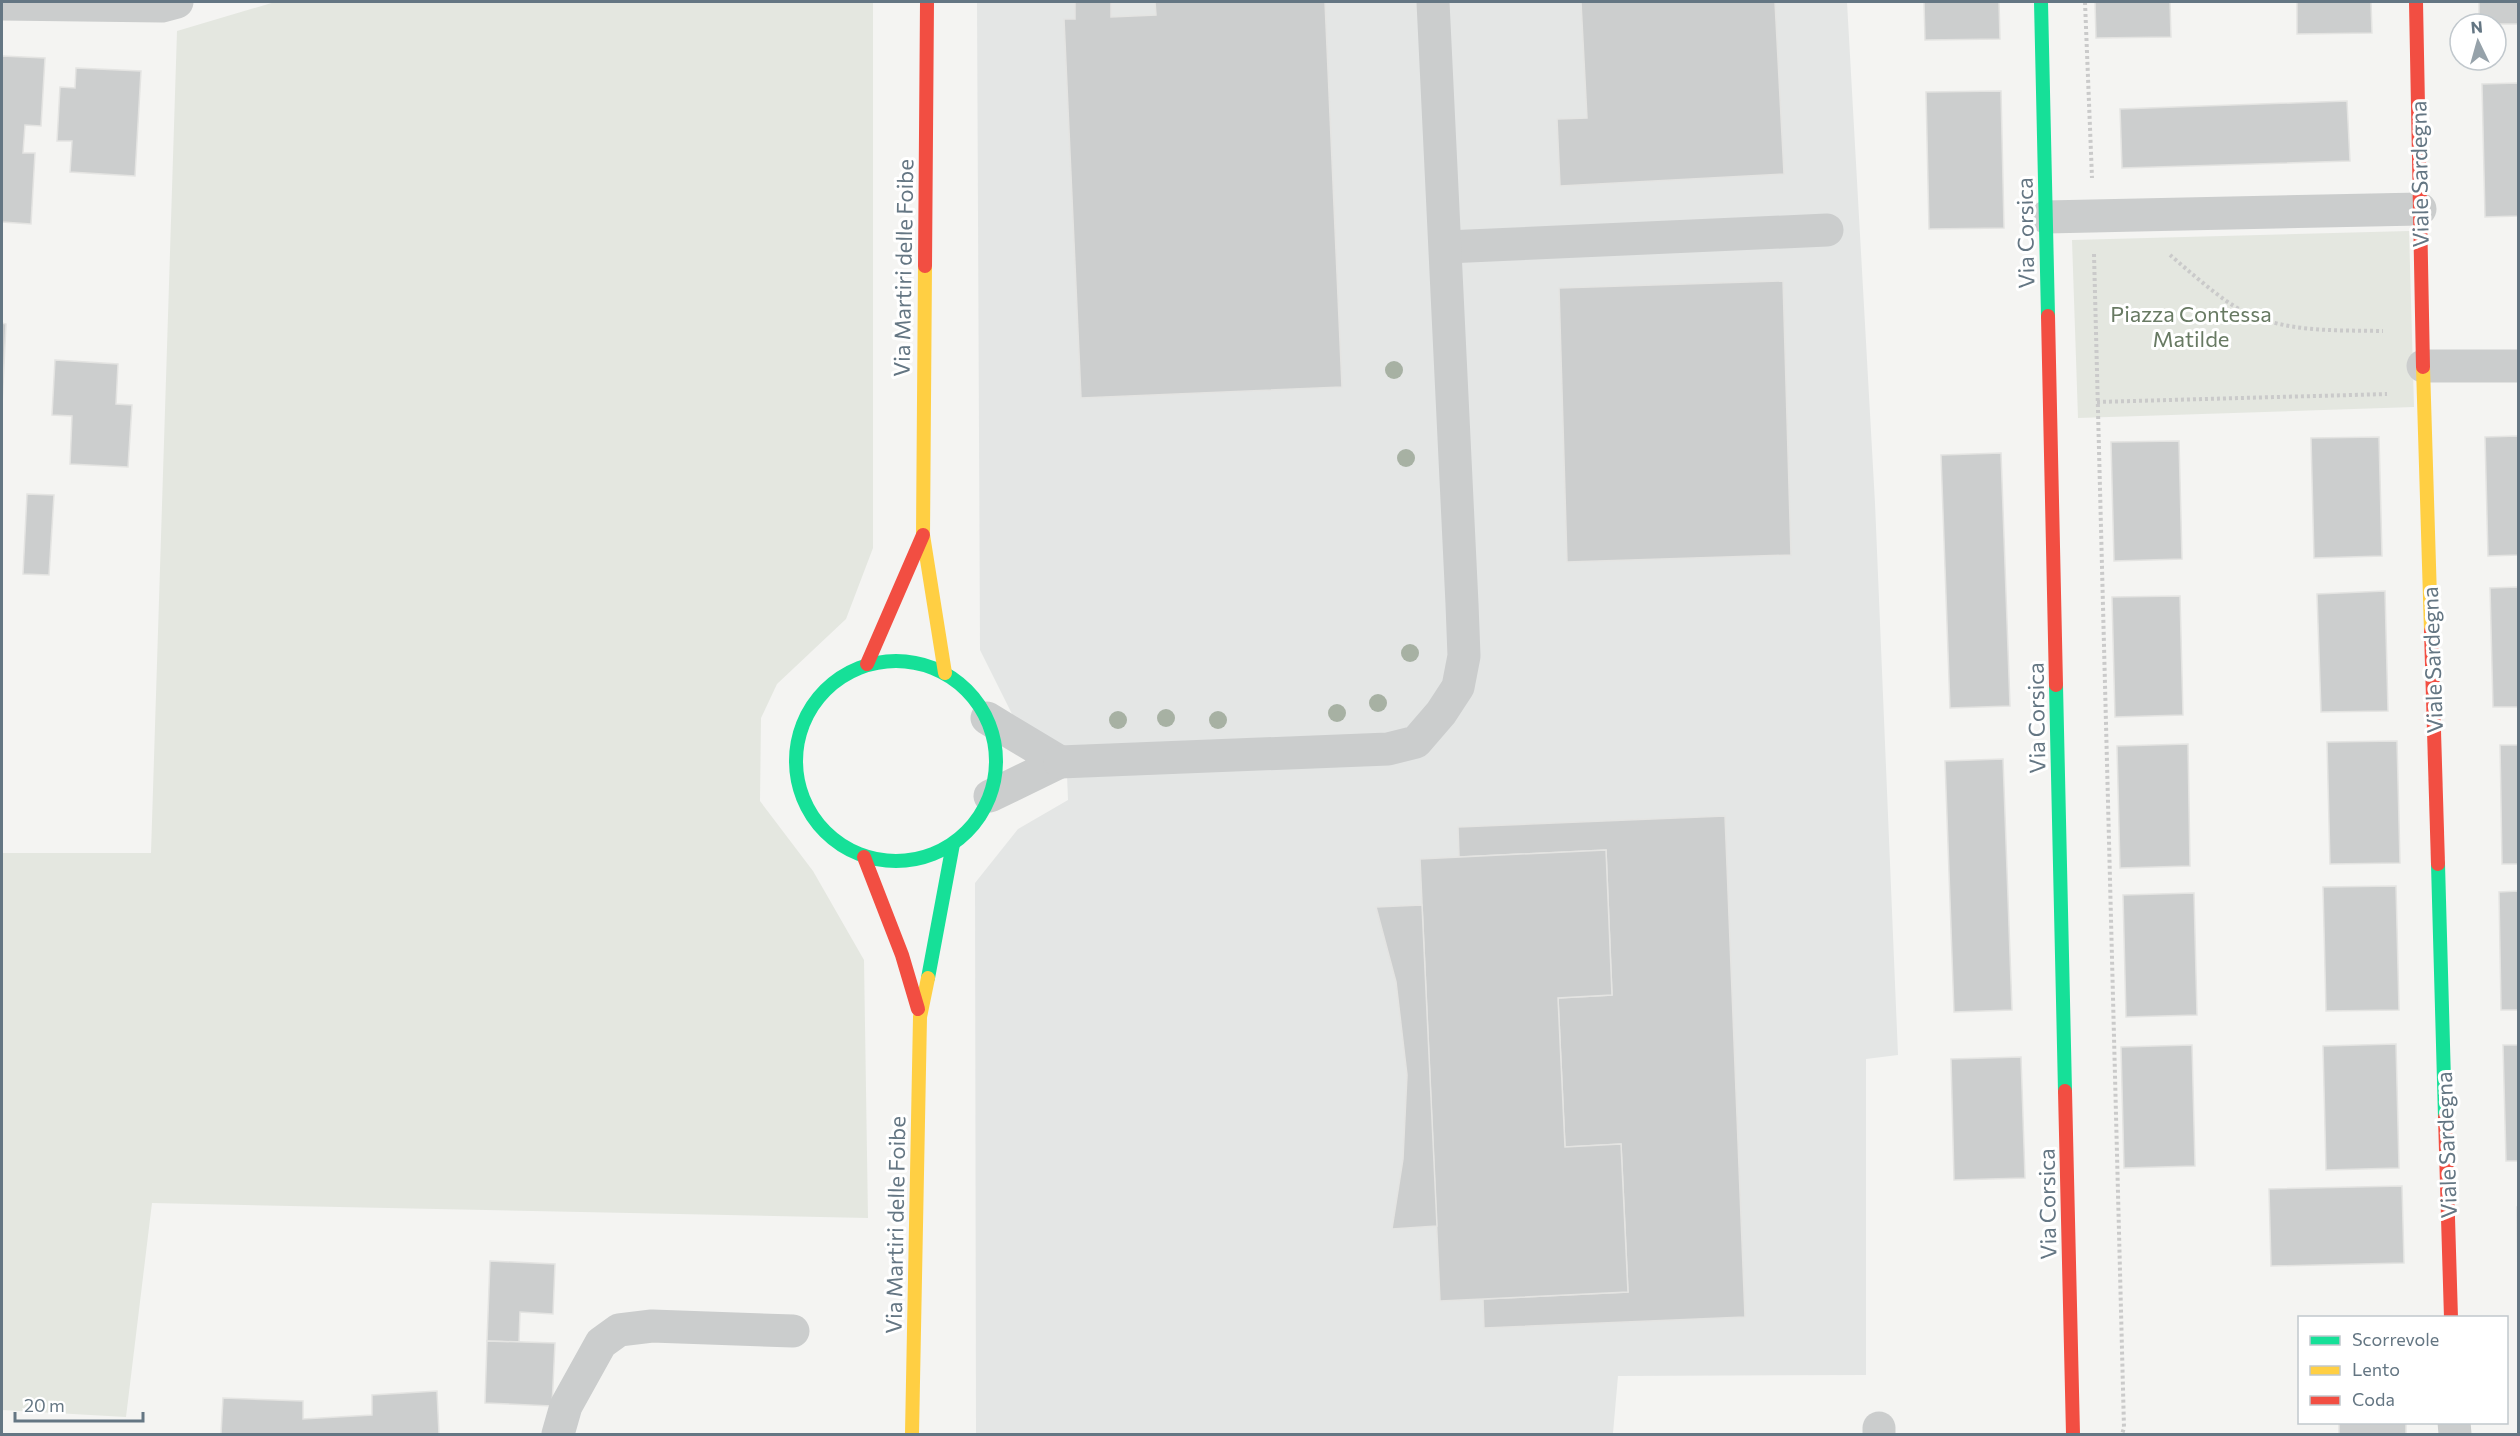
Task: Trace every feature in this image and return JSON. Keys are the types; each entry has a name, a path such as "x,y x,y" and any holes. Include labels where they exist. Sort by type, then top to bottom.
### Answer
{"street":[{"path":"2,4 162,6 177,2"},
{"name":"Via Martiri delle Foibe","path":"927,2 923,535 945,673"},
{"path":"990,796 1060,762 1388,749 1416,742 1442,713 1458,687 1464,656 1433,2"},
{"name":"Via Corsica","path":"2041,2 2073,1434"},
{"name":"Viale Sardegna","path":"2416,2 2422,333 2451,1316"},
{"path":"2046,217 2420,209"},
{"path":"1446,248 1827,230"},
{"path":"2423,366 2518,366"},
{"name":"Via Martiri delle Foibe","path":"867,664 923,535"},
{"path":"894,660 920,663 945,673 970,692 987,718 995,744 996,770 990,796 975,823 952,844 925,857 894,861 864,857 836,842 813,819 799,791 795,759 800,728 815,700 838,678 867,664 894,660"},
{"path":"987,718 1060,762"},
{"name":"Via Martiri delle Foibe","path":"912,1434 920,1017 952,844"},
{"name":"Via Martiri delle Foibe","path":"864,857 902,955 920,1017"},
{"path":"558,1434 566,1406 601,1343 619,1330 652,1326 793,1331"}],"path":[{"path":"2085,2 2093,216 2124,1428 2122,1434"},
{"path":"2165,251 2240,310 2267,322 2300,328 2422,333"},
{"path":"2097,402 2397,394"}],"shaded area":[{"path":"977,2 1847,2 1875,503 1898,1055 1866,1059 1866,1375 1618,1376 1613,1433 976,1434 975,883 1018,829 1068,800 1066,749 1015,720 980,650"}],"green space":[{"path":"275,2 873,2 873,548 846,619 777,684 761,718 760,801 813,871 864,960 868,1218 152,1203 126,1417 2,1410 2,853 151,853 177,31"},
{"name":"Piazza Contessa Matilde","path":"2409,231 2414,407 2078,418 2072,240"}],"building":[{"path":"1075,2 1111,2 1111,17 1156,15 1155,2 1325,2 1342,387 1081,398 1064,19 1075,19"},
{"path":"1581,2 1775,2 1784,174 1560,186 1557,119 1587,118"},
{"path":"1924,2 1999,2 2000,39 1925,40"},
{"path":"2095,2 2170,2 2171,37 2096,38"},
{"path":"2297,2 2371,2 2372,33 2297,34"},
{"path":"2479,2 2518,2 2518,24 2508,24 2508,12 2479,12"},
{"path":"2,56 45,58 41,126 25,125 23,153 35,153 31,224 2,222"},
{"path":"76,68 141,71 135,176 70,172 72,141 57,141 60,87 75,88"},
{"path":"2518,83 2518,216 2485,217 2482,84"},
{"path":"2001,91 2004,228 1929,229 1926,92"},
{"path":"2347,101 2350,161 2122,168 2120,109"},
{"path":"1783,281 1791,555 1567,562 1559,288"},
{"path":"2,323 6,324 2,406"},
{"path":"55,360 118,364 116,404 132,405 128,467 70,464 72,416 52,415"},
{"path":"2518,436 2518,555 2488,556 2485,437"},
{"path":"2379,437 2382,556 2314,558 2311,438"},
{"path":"2179,441 2182,559 2114,561 2111,442"},
{"path":"2001,453 2010,706 1950,708 1941,455"},
{"path":"27,494 54,495 49,575 23,574"},
{"path":"2518,587 2518,707 2493,707 2490,588"},
{"path":"2385,591 2388,711 2321,712 2317,594"},
{"path":"2180,596 2183,715 2115,717 2112,597"},
{"path":"2397,741 2400,863 2330,864 2327,742"},
{"path":"2188,744 2190,866 2120,868 2117,746"},
{"path":"2500,745 2518,745 2518,864 2502,864"},
{"path":"2003,759 2012,1010 1954,1012 1945,761"},
{"path":"1725,816 1745,1317 1484,1328 1483,1299 1628,1292 1621,1144 1565,1147 1558,998 1612,995 1606,850 1459,857 1458,827"},
{"path":"1606,850 1612,995 1558,998 1565,1147 1621,1144 1628,1292 1440,1301 1420,859"},
{"path":"2396,886 2399,1010 2326,1011 2323,887"},
{"path":"2518,891 2518,1010 2501,1010 2499,892"},
{"path":"2194,893 2197,1015 2126,1017 2123,895"},
{"path":"1422,905 1437,1226 1392,1229 1403,1159 1407,1075 1396,982 1376,907"},
{"path":"2396,1044 2399,1168 2326,1170 2323,1046"},
{"path":"2192,1045 2195,1166 2124,1168 2121,1047"},
{"path":"2503,1045 2518,1045 2518,1161 2506,1161"},
{"path":"2021,1057 2025,1178 1954,1180 1951,1059"},
{"path":"2402,1186 2404,1263 2271,1266 2269,1189"},
{"path":"2517,1207 2518,1207 2518,1283"},
{"path":"490,1261 555,1264 553,1314 520,1312 519,1342 487,1341"},
{"path":"487,1341 555,1343 552,1406 485,1403"},
{"path":"437,1391 439,1434 221,1434 223,1398 303,1401 303,1419 372,1415 372,1395"},
{"path":"2339,1424 2406,1424 2406,1434 2339,1434"}],"traffic: fast":[{"path":"2041,2 2048,316"},
{"path":"886,661 906,661 925,665 943,673 967,690 979,705 992,732 996,761 992,790 979,817 967,832 952,844 925,857 906,861 886,861 867,857 849,849 825,832 813,817 800,790 796,771 796,751 800,732 808,714 825,690 840,678 867,665 886,661"},
{"path":"2056,685 2065,1091"},
{"path":"928,978 953,844"},
{"path":"2438,864 2445,1117"}],"traffic: slow":[{"path":"925,266 923,535 945,673"},
{"path":"2423,367 2431,631"},
{"path":"912,1434 920,1017 928,978"}],"traffic: jam":[{"path":"925,266 927,2"},
{"path":"2416,2 2423,367"},
{"path":"2048,316 2056,685"},
{"path":"867,664 923,535"},
{"path":"2431,631 2438,864"},
{"path":"864,857 902,955 918,1009"},
{"path":"2065,1091 2073,1434"},
{"path":"2445,1117 2451,1316"}]}
